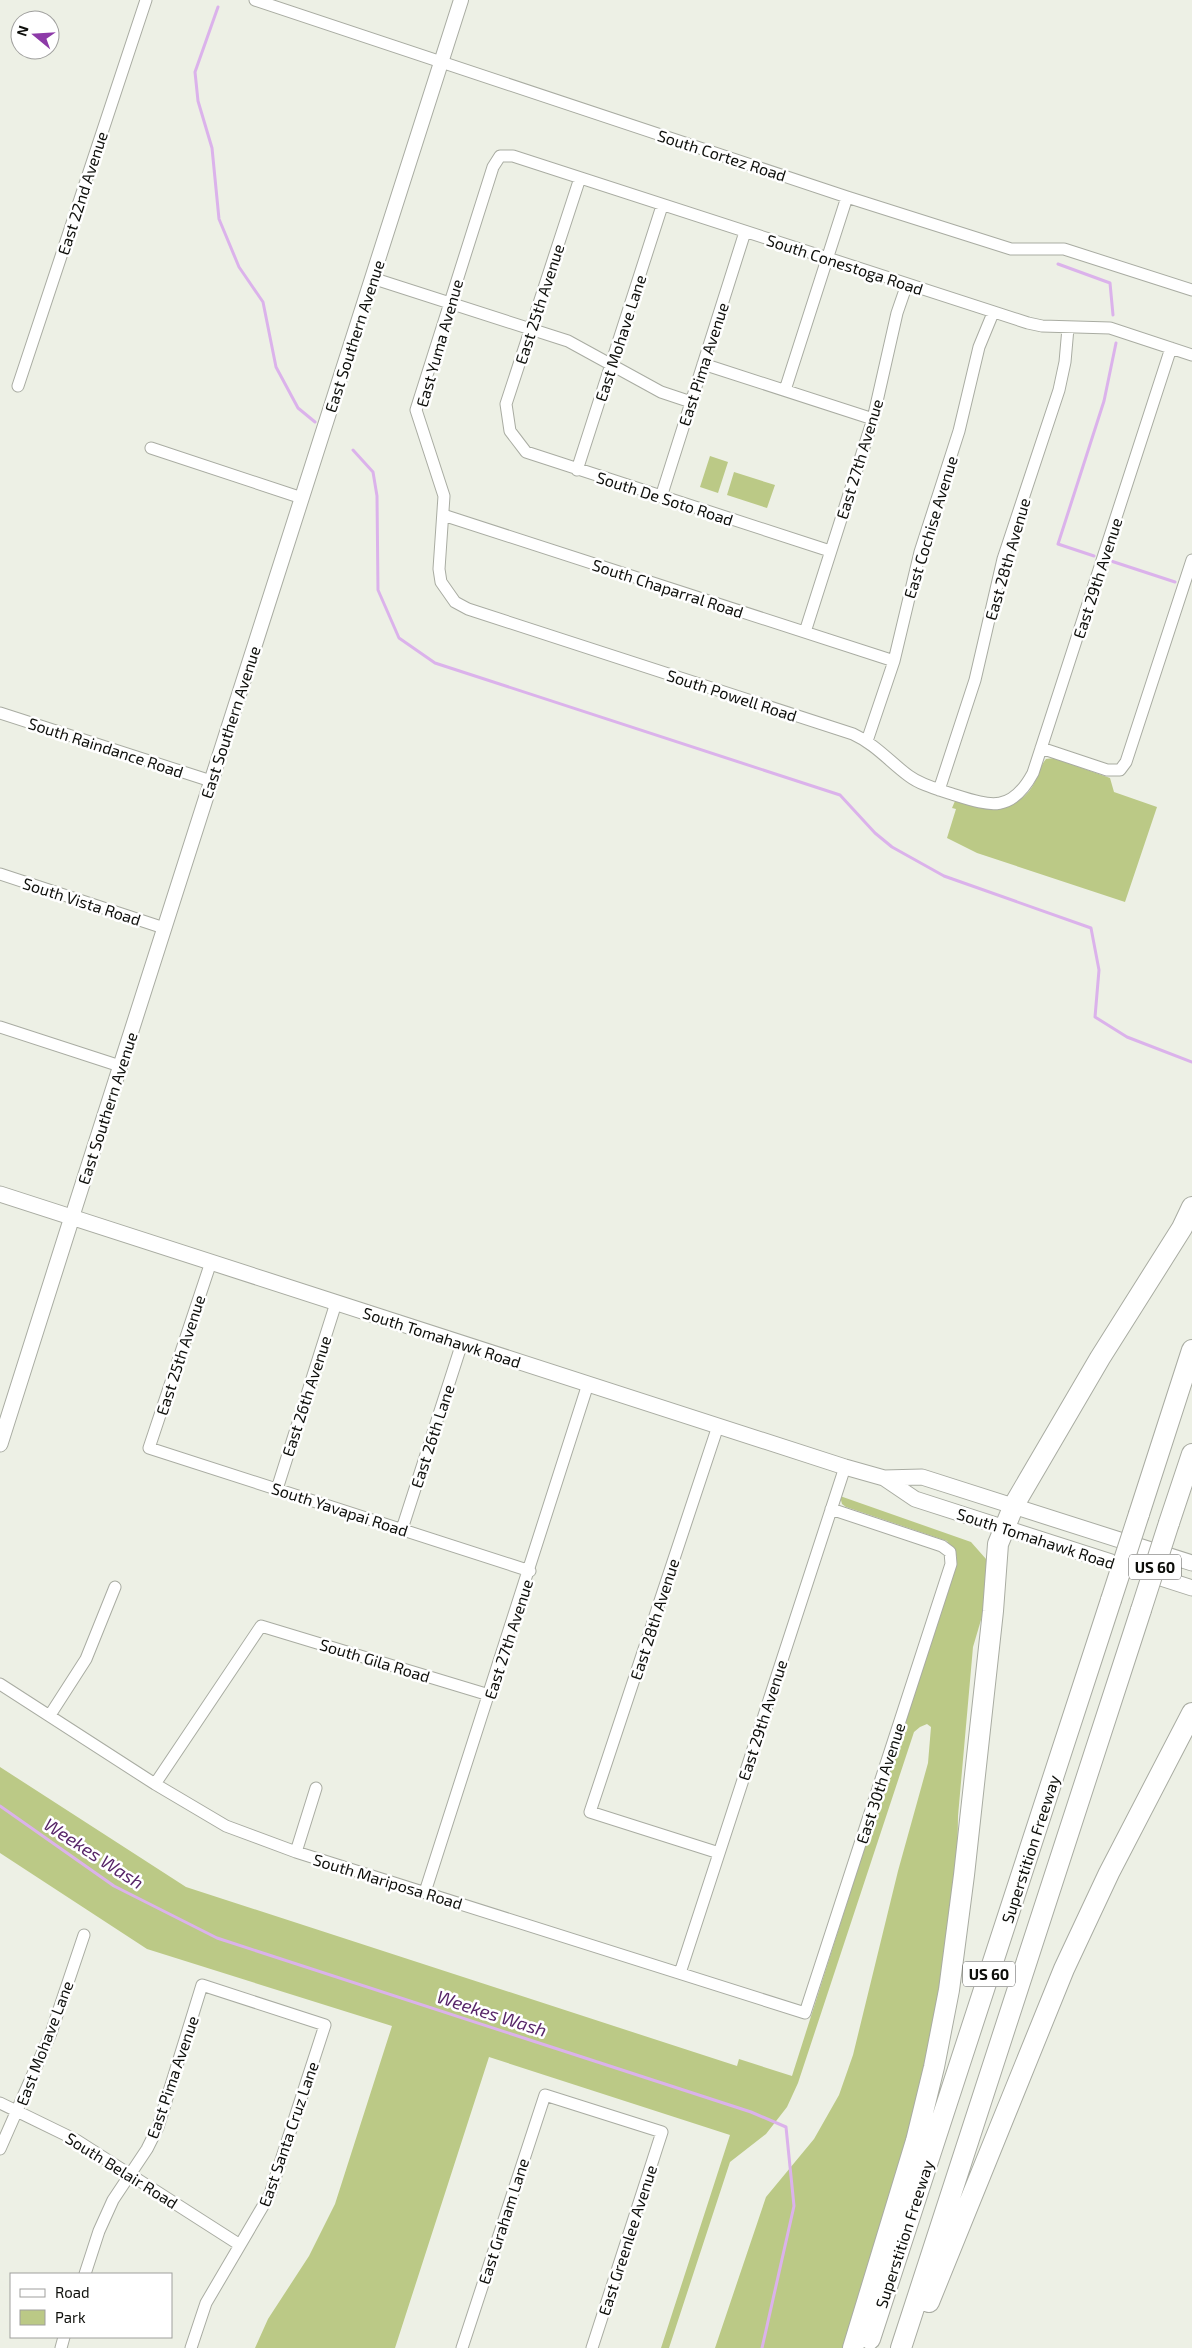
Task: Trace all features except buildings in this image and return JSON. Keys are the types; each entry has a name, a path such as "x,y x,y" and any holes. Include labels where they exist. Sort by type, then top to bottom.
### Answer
{"highway":[{"path":"853,2348 916,2141 934,2067 949,1990 964,1875 993,1611 998,1544 1014,1505 1100,1358 1182,1228 1192,1207"},
{"name":"Superstition Freeway","path":"867,2348 1192,1350"},
{"name":"Superstition Freeway","path":"901,2348 1192,1454"},
{"path":"910,2348 1064,1969 1108,1874 1192,1713"}],"main road":[{"name":"South Tomahawk Road","path":"0,1194 884,1478 915,1499 1192,1588"},
{"name":"East Southern Avenue","path":"0,1444 72,1217"},
{"name":"South Tomahawk Road","path":"884,1478 922,1477 1192,1563"}],"street":[{"name":"East 22nd Avenue","path":"18,386 146,0"},
{"name":"South Cortez Road","path":"255,0 847,197 1011,249 1064,249 1192,290"},
{"name":"East Southern Avenue","path":"72,1217 461,0"},
{"name":"South Conestoga Road","path":"500,156 513,156 993,313 1042,326 1110,328 1192,355"},
{"name":"East Yuma Avenue","path":"447,592 439,569 444,496 416,410 493,166 500,156"},
{"name":"East 25th Avenue","path":"510,431 506,404 580,178"},
{"path":"785,390 847,197"},
{"name":"East Mohave Lane","path":"577,470 662,206"},
{"name":"East Pima Avenue","path":"661,497 745,232"},
{"path":"372,278 568,341 661,392 691,402"},
{"name":"East 27th Avenue","path":"805,632 873,419 897,313 907,284"},
{"name":"East Cochise Avenue","path":"867,741 894,661 920,552 960,431 979,347 993,313"},
{"name":"East 28th Avenue","path":"939,790 975,680 1003,559 1059,390 1065,362 1068,328"},
{"name":"East 29th Avenue","path":"1010,800 1024,790 1033,773 1042,748 1171,348"},
{"path":"703,364 873,419"},
{"name":"South De Soto Road","path":"510,431 526,452 830,551"},
{"path":"151,448 302,498"},
{"name":"South Chaparral Road","path":"443,515 894,661"},
{"path":"1042,748 1108,770 1120,770 1126,762 1192,560"},
{"name":"South Powell Road","path":"447,592 455,602 468,609 853,734 867,741 910,777 922,784 979,803 995,804 1010,800"},
{"name":"South Raindance Road","path":"0,713 211,781"},
{"name":"South Vista Road","path":"0,874 164,928"},
{"path":"0,1027 120,1066"},
{"name":"East 25th Avenue","path":"149,1448 211,1262"},
{"name":"East 26th Avenue","path":"277,1489 336,1303"},
{"name":"East 26th Lane","path":"402,1529 462,1344"},
{"name":"East 27th Avenue","path":"425,1892 530,1571 588,1384"},
{"name":"East 28th Avenue","path":"718,1426 590,1812 718,1853"},
{"name":"South Yavapai Road","path":"149,1448 530,1571"},
{"name":"East 29th Avenue","path":"680,1973 845,1466"},
{"name":"East 30th Avenue","path":"805,2013 951,1564 950,1552 942,1546 831,1509"},
{"path":"50,1716 86,1659 115,1587"},
{"name":"South Gila Road","path":"155,1784 261,1626 489,1695"},
{"name":"South Mariposa Road","path":"0,1684 155,1784 226,1826 296,1852 805,2013"},
{"path":"296,1852 316,1788"},
{"name":"East Mohave Lane","path":"0,2149 51,2033 84,1935"},
{"name":"East Pima Avenue","path":"85,2273 99,2231 113,2200 132,2174 158,2127 202,1985"},
{"name":"East Santa Cruz Lane","path":"191,2348 206,2303 270,2194 325,2025 202,1985"},
{"name":"East Greenlee Avenue","path":"545,2095 662,2132 592,2348"},
{"name":"East Graham Lane","path":"462,2348 545,2095"},
{"name":"South Belair Road","path":"0,2103 76,2140 132,2174 240,2245"}],"green space":[{"path":"710,456 728,462 718,493 700,487"},
{"path":"734,472 775,485 767,508 727,495"},
{"path":"1054,758 1110,778 1114,792 1157,807 1125,902 977,853 947,838 956,809 952,808 955,801 986,808 1007,806 1025,796 1036,780 1046,759"},
{"path":"840,1496 971,1542 986,1559 988,1571 986,1603 973,1647 958,1816 957,1876 947,1949 923,2087 847,2348 715,2348 766,2197 814,2139 839,2095 853,2055 898,1871 928,1763 931,1727 927,1724 914,1732 798,2083 787,2107 766,2134 730,2162 669,2348 661,2348 730,2135 489,2057 395,2348 255,2348 268,2319 309,2256 335,2204 392,2026 147,1949 0,1853 0,1767 186,1887 737,2066 739,2059 792,2076 957,1557 947,1541 846,1507 842,1504"}],"waterway":[{"path":"218,7 195,72 198,101 212,148 219,219 239,267 263,302 276,367 298,408 315,422"},
{"path":"1058,264 1110,283 1113,315"},
{"path":"1094,556 1058,544 1104,401 1116,343"},
{"path":"353,450 373,472 377,496 378,590 399,638 435,663 840,795 875,833 892,847 944,876 1091,928 1099,970 1095,1017 1127,1037 1192,1062"},
{"path":"1111,561 1175,582"},
{"name":"Weekes Wash","path":"0,1806 114,1886 217,1938 751,2112 786,2127 794,2206 762,2348"}]}
